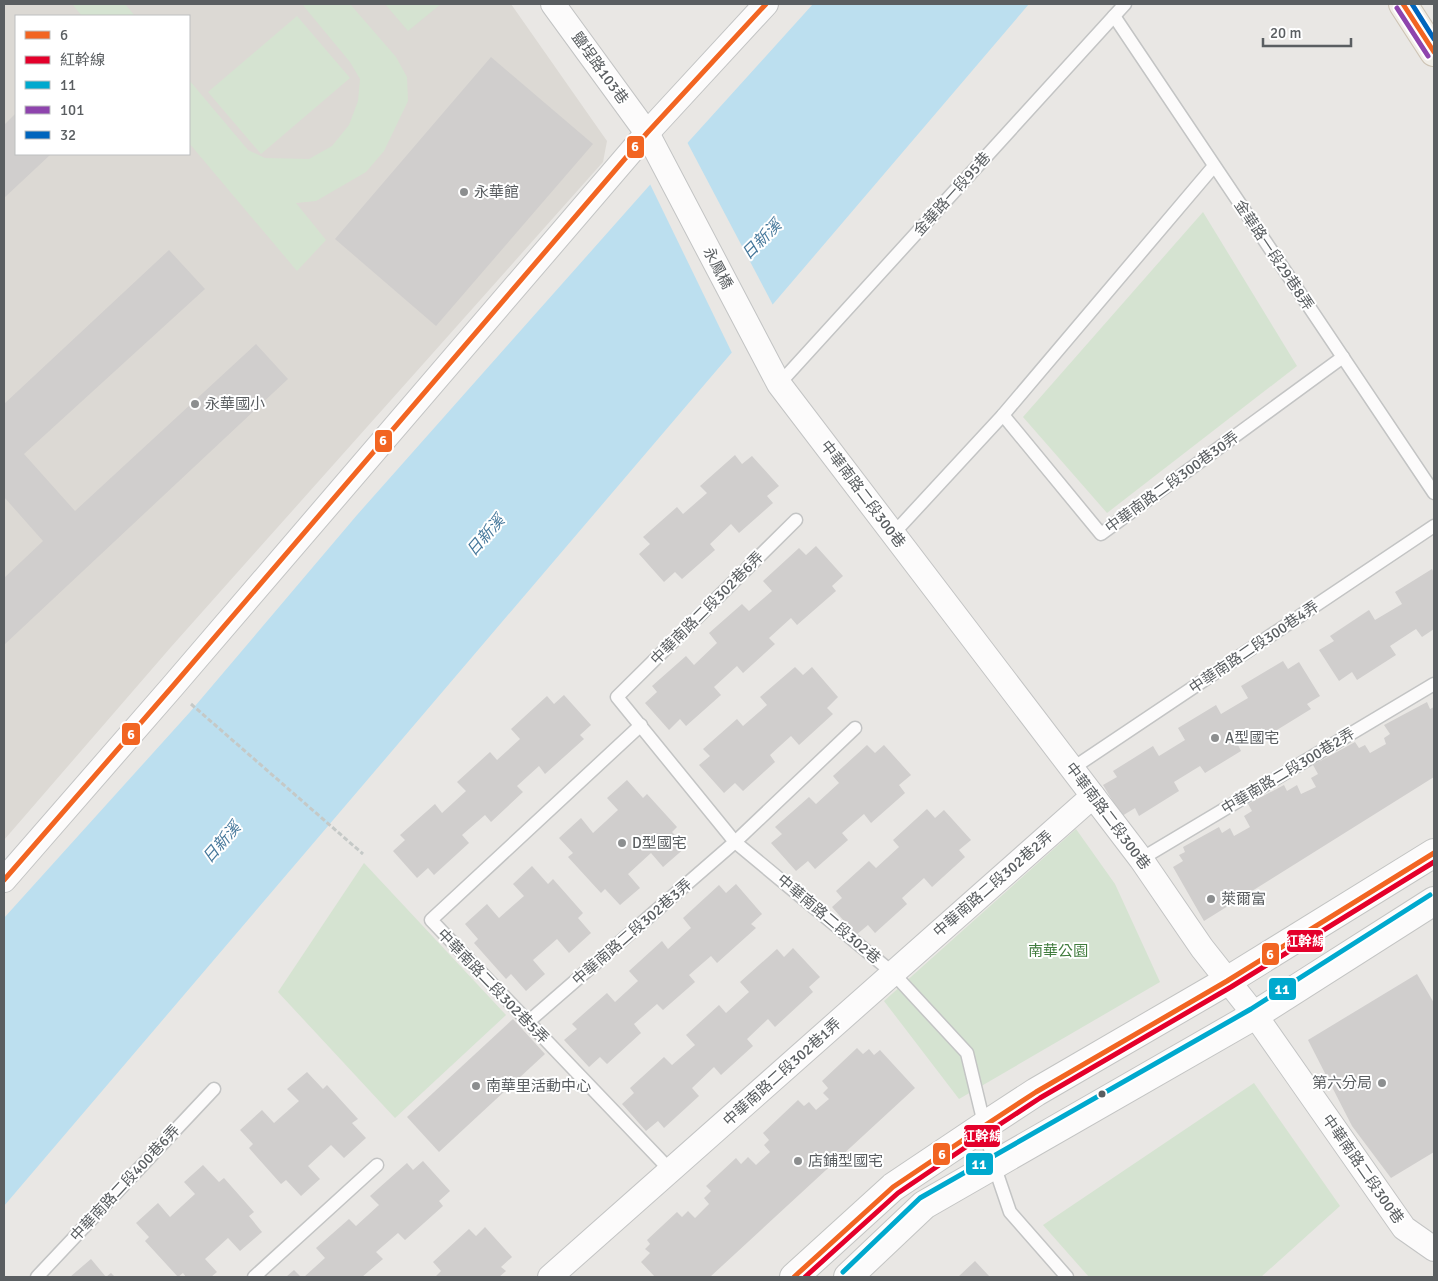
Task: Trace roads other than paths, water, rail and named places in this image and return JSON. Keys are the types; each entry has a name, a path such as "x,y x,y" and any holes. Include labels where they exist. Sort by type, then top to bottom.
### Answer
{"main road":[{"path":"1403,4 1434,52"}],"street":[{"name":"鹽埕路103巷","path":"553,4 652,142"},
{"path":"4,880 652,142 766,4"},
{"name":"永鳳橋","path":"652,142 779,384"},
{"name":"中華南路二段300巷","path":"779,384 1141,859 1202,948 1255,1015 1404,1228 1434,1249"},
{"name":"中華南路二段302巷2弄","path":"893,972 1093,796"},
{"path":"794,1277 893,1187 984,1126 1036,1092 1227,981 1434,853"},
{"path":"848,1277 924,1206 1255,1015 1434,901"},
{"name":"中華南路二段302巷1弄","path":"550,1277 893,972"}],"lane":[{"name":"金華路一段95巷","path":"779,384 1125,4"},
{"name":"金華路一段29巷8弄","path":"1114,16 1434,493"},
{"path":"893,534 1003,415 1214,166"},
{"name":"中華南路二段300巷30弄","path":"1003,415 1101,534 1343,357"},
{"name":"中華南路二段302巷6弄","path":"617,697 796,520"},
{"name":"中華南路二段300巷4弄","path":"1073,768 1434,526"},
{"name":"中華南路二段300巷2弄","path":"1141,859 1434,684"},
{"name":"中華南路二段302巷","path":"617,697 736,842 893,972 967,1053 994,1165 1010,1212 1067,1277"},
{"name":"中華南路二段302巷5弄","path":"641,725 431,920 671,1171"},
{"name":"中華南路二段302巷3弄","path":"528,1022 736,842 855,728"},
{"name":"中華南路二段400巷6弄","path":"37,1277 214,1089"},
{"path":"254,1277 377,1164"}],"water":[{"name":"日新溪","path":"813,4 1029,4 4,1206 4,918 190,712 357,515"}],"place":[{"name":"永華館","path":"464,192"},
{"name":"永華國小","path":"195,404"},
{"name":"A型國宅","path":"1215,738"},
{"name":"D型國宅","path":"622,843"},
{"name":"萊爾富","path":"1211,899"},
{"name":"第六分局","path":"1382,1083"},
{"name":"南華里活動中心","path":"476,1086"},
{"name":"店鋪型國宅","path":"798,1161"}],"park label":[{"name":"南華公園","path":"1058,951"}]}
